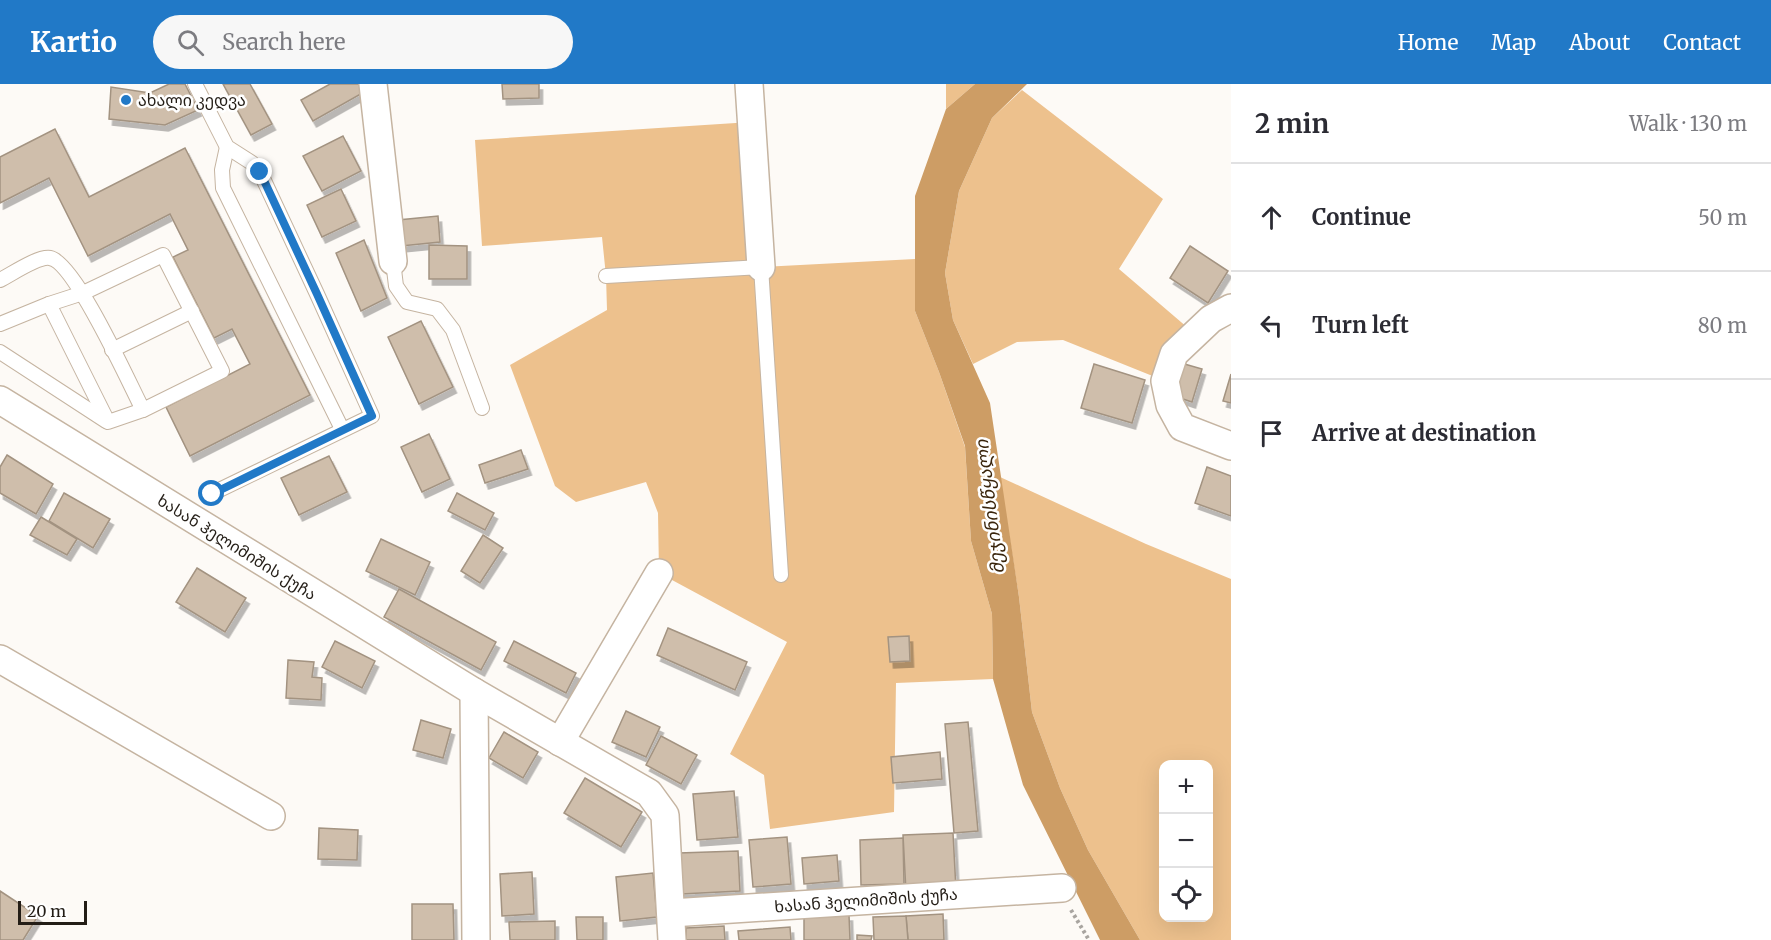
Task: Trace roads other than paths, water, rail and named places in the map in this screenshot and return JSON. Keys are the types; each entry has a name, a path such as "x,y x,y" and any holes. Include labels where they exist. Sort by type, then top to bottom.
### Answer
{"street":[{"path":"373,84 393,261"},
{"path":"749,84 761,267"},
{"path":"1231,308 1212,319 1174,354 1165,381 1170,405 1182,427 1231,446"},
{"name":"ხასან ჰელიმიშის ქუჩა","path":"0,400 474,692 649,793 664,815 672,940"},
{"path":"561,742 659,573"},
{"path":"0,659 272,816"},
{"path":"474,692 476,940"},
{"name":"ხასან ჰელიმიშის ქუჩა","path":"671,913 1062,888"}],"lane":[{"path":"195,84 227,147 242,155 260,172 372,416 212,494"},
{"path":"227,147 222,170 223,188 342,429"},
{"path":"0,324 83,293 163,255 222,371 143,410 108,422"},
{"path":"0,280 42,259 52,258 63,266 83,293 143,410"},
{"path":"393,261 396,286 407,302 437,309 453,330 482,408"},
{"path":"606,276 761,267 781,575"},
{"path":"49,304 108,422"},
{"path":"112,350 192,311"},
{"path":"0,352 108,422"}],"water":[{"name":"მეჯინისწყალი","path":"975,84 1027,84 992,118 959,191 945,273 953,320 990,403 1019,597 1032,712 1060,788 1088,850 1140,940 1100,940 1023,785 993,679 992,614 971,541 965,446 915,311 915,196 946,109"}],"place":[{"name":"ახალი კედვა","path":"126,100"}]}
